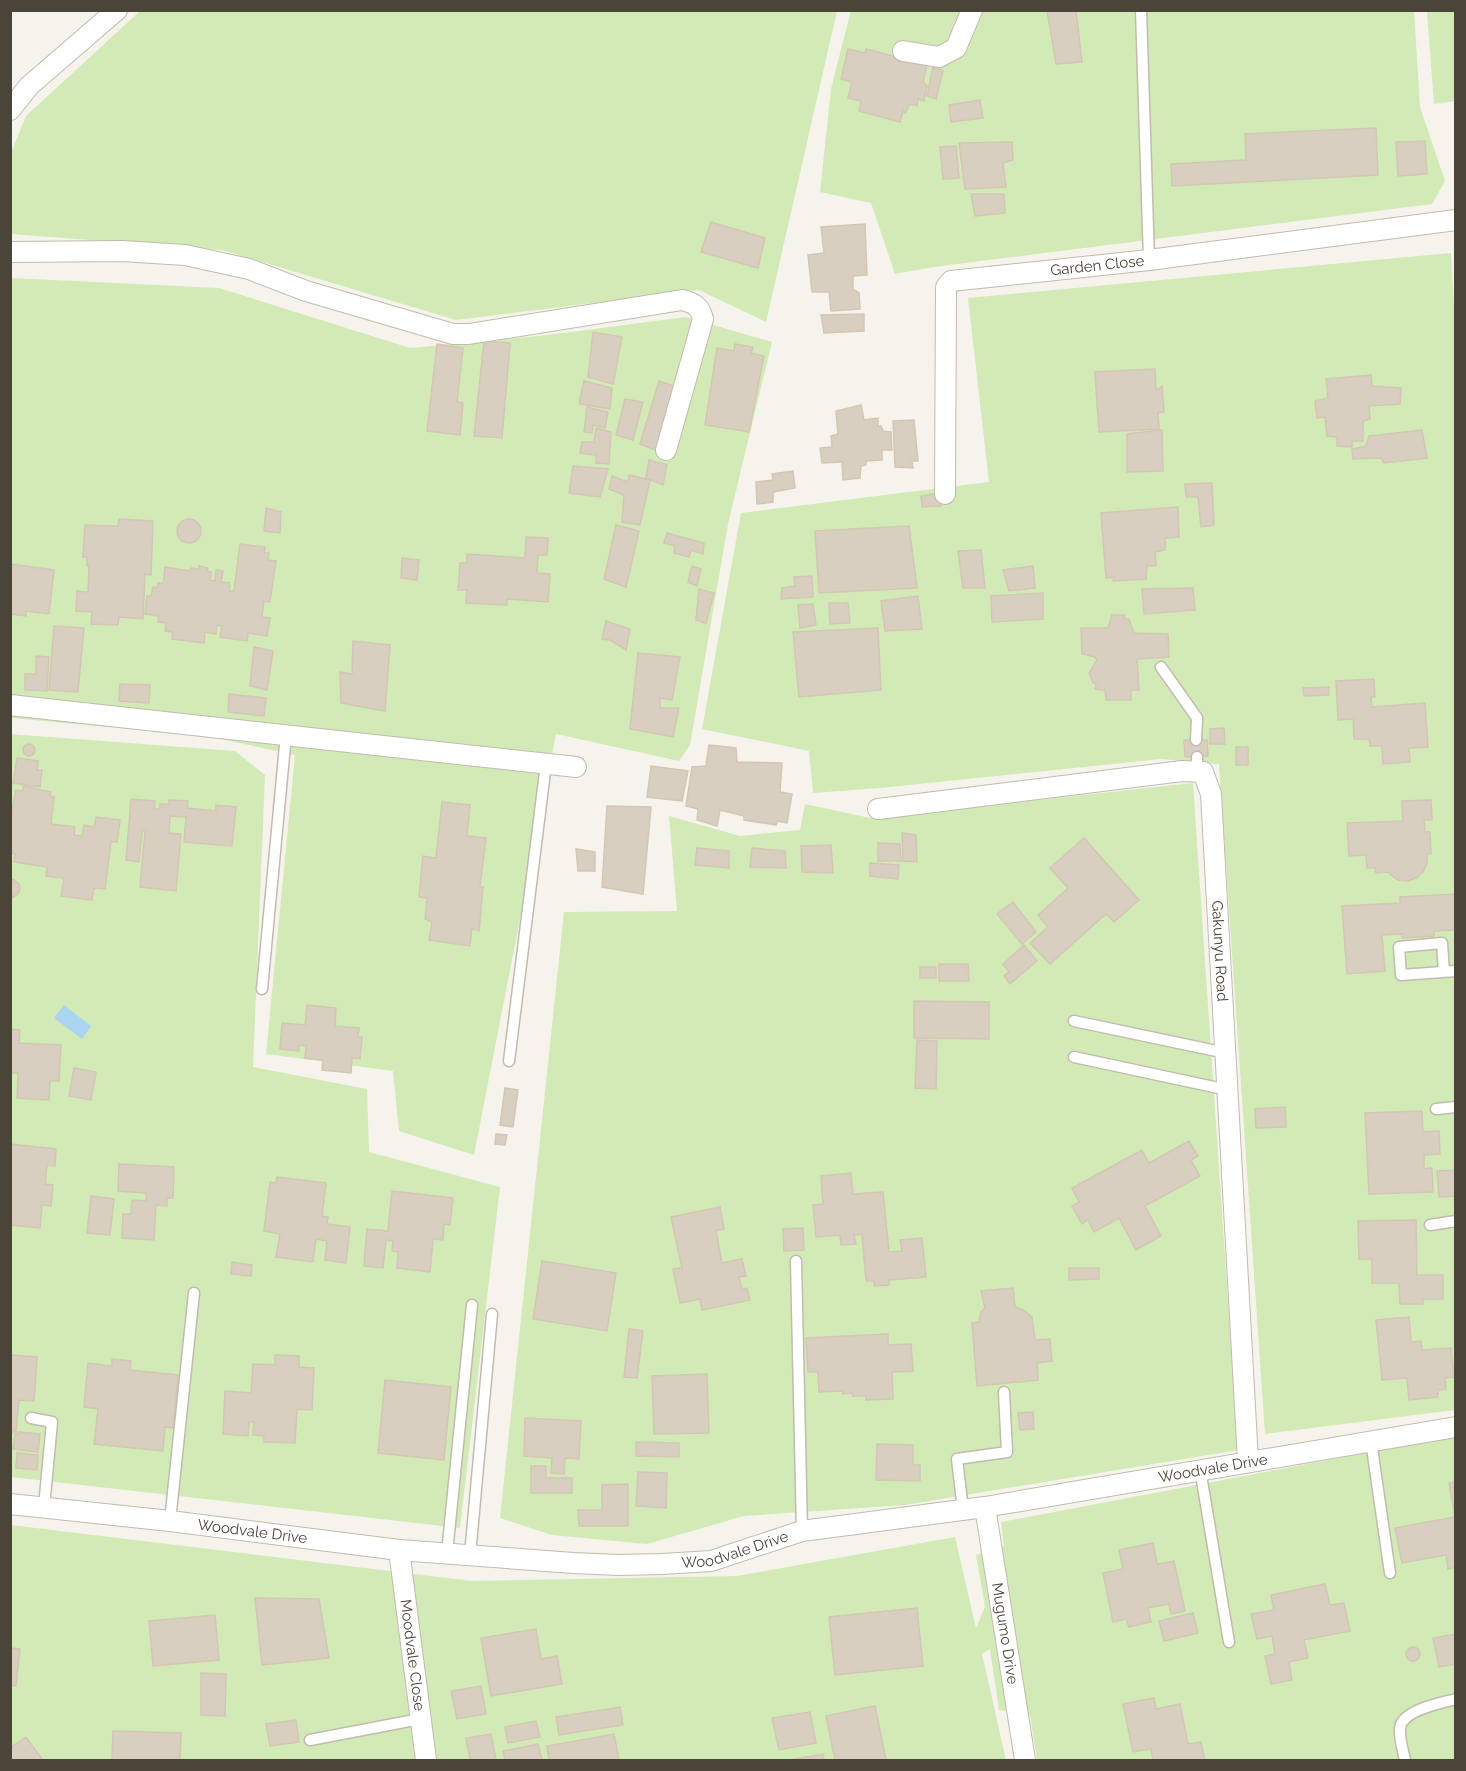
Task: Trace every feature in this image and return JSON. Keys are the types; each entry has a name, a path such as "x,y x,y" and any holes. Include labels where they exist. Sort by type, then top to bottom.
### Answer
{"street":[{"path":"10,110 29,86 117,10"},
{"path":"903,51 939,57 956,48 972,10"},
{"name":"Garden Close","path":"945,494 946,286 948,283 954,280 1149,260 1455,220"},
{"path":"10,252 122,252 185,255 249,269 306,291 453,334 469,334 682,300 694,303 701,311 703,319 666,450"},
{"path":"10,705 576,767"},
{"name":"Gakunyu Road","path":"878,809 1182,771 1197,764 1203,772 1211,794 1248,1461"},
{"name":"Woodvale Drive","path":"10,1504 170,1521 399,1550 618,1565 711,1561 802,1531 985,1507 1455,1427"},
{"name":"Mugumo Drive","path":"985,1507 1025,1761"},
{"name":"Moodvale Close","path":"399,1550 426,1761"}],"lane":[{"path":"1141,10 1149,260"},
{"path":"1161,667 1197,718 1196,740"},
{"path":"262,989 286,735"},
{"path":"509,1061 546,764"},
{"path":"1442,944 1450,972 1401,975 1399,947 1442,944"},
{"path":"1074,1021 1226,1053"},
{"path":"1074,1057 1228,1090"},
{"path":"1436,1109 1455,1107"},
{"path":"1430,1225 1455,1221"},
{"path":"796,1261 802,1531"},
{"path":"170,1521 194,1293"},
{"path":"447,1553 472,1305"},
{"path":"470,1555 492,1314"},
{"path":"963,1510 957,1459 1007,1452 1004,1392"},
{"path":"31,1418 52,1422 44,1507"},
{"path":"1371,1441 1390,1573"},
{"path":"1200,1469 1229,1642"},
{"path":"1405,1761 1400,1727 1403,1719 1412,1712 1455,1699"},
{"path":"310,1740 420,1719"}],"green space":[{"path":"851,10 1414,11 1420,107 1445,181 1432,204 934,267 895,274 871,203 820,192 831,89"},
{"path":"140,11 837,11 766,322 699,290 456,320 222,250 11,234 10,155 26,116"},
{"path":"1427,11 1455,11 1455,101 1434,104"},
{"path":"1451,253 1456,341 1455,1410 1265,1434 1219,764 1161,759 813,793 809,751 702,729 741,513 989,482 968,298"},
{"path":"11,278 219,288 410,348 548,335 686,317 772,342 728,524 690,745 679,761 556,734 474,1155 399,1131 393,1071 266,1054 295,755 207,736 11,718"},
{"path":"10,734 235,751 265,775 253,1067 367,1089 369,1152 500,1187 460,1528 11,1477"},
{"path":"1193,783 1238,1450 905,1505 744,1516 647,1544 552,1535 500,1518 564,912 677,911 669,816 740,836 800,830 805,804 870,818"},
{"path":"1455,1436 1455,1760 1037,1760 1030,1715 999,1710 990,1649 982,1654 1006,1760 11,1760 11,1525 472,1581 737,1576 955,1537 976,1628 985,1607 976,1555 1004,1547 1001,1522"}],"water":[{"path":"64,1005 91,1026 82,1039 54,1018"}],"building":[{"path":"1047,10 1076,10 1082,62 1056,64"},
{"path":"848,49 865,53 866,49 927,65 923,82 927,86 924,101 918,99 917,106 910,104 905,113 903,111 900,122 859,111 861,101 848,98 852,82 841,79"},
{"path":"933,67 943,71 936,99 927,96"},
{"path":"980,100 983,118 951,122 949,105"},
{"path":"1376,128 1378,175 1172,186 1171,164 1246,160 1245,134"},
{"path":"1425,141 1427,174 1398,176 1396,142"},
{"path":"1012,142 1013,160 1003,163 1006,187 965,189 959,143"},
{"path":"956,146 959,178 943,179 940,147"},
{"path":"971,194 1004,194 1005,213 975,216"},
{"path":"711,222 765,238 758,268 701,252"},
{"path":"865,224 867,275 853,276 853,289 859,293 860,309 831,311 829,292 812,292 808,255 824,253 821,227"},
{"path":"864,314 864,331 824,333 821,315"},
{"path":"593,332 622,337 613,384 588,377"},
{"path":"484,341 510,343 502,438 474,436"},
{"path":"437,344 463,348 457,402 463,403 460,435 427,431"},
{"path":"735,344 753,347 751,353 764,356 749,432 705,425 717,348 734,351"},
{"path":"1155,369 1156,390 1162,386 1164,412 1158,413 1159,429 1099,432 1095,372"},
{"path":"1371,375 1372,386 1401,388 1400,404 1369,406 1370,419 1363,421 1363,441 1352,441 1352,447 1337,446 1337,437 1327,436 1325,417 1317,418 1315,401 1328,398 1326,379"},
{"path":"584,381 612,388 610,409 579,404"},
{"path":"659,381 674,386 658,451 640,444"},
{"path":"625,399 643,402 633,440 616,435"},
{"path":"861,405 864,420 878,418 878,426 881,426 883,431 891,432 892,450 882,450 882,460 866,461 866,465 861,466 860,478 843,480 842,462 822,463 820,448 832,447 831,436 838,434 836,411"},
{"path":"587,407 608,412 605,428 593,425 592,433 584,432"},
{"path":"914,420 918,461 912,461 913,468 895,467 893,421"},
{"path":"596,428 611,432 609,464 596,463 596,455 580,453 582,442 594,442"},
{"path":"1162,430 1163,471 1127,472 1127,434"},
{"path":"1422,430 1427,458 1384,463 1381,458 1353,459 1352,449 1366,446 1369,436"},
{"path":"649,460 667,465 663,485 646,478"},
{"path":"573,466 608,469 600,497 569,493"},
{"path":"793,471 795,488 773,492 773,502 757,504 756,482 773,480 772,474"},
{"path":"629,475 650,480 640,525 622,522 624,495 609,489 612,476 628,482"},
{"path":"1212,483 1214,525 1201,527 1198,497 1186,497 1185,484"},
{"path":"938,493 941,506 922,507 921,496"},
{"path":"1178,507 1179,537 1165,538 1165,550 1155,552 1156,566 1147,566 1146,579 1113,581 1114,577 1106,578 1101,513"},
{"path":"266,508 281,512 280,533 264,531"},
{"path":"119,519 153,521 151,575 145,574 143,619 119,617 118,625 91,624 92,612 76,611 77,591 88,592 89,566 87,566 87,557 83,557 85,525 118,526"},
{"path":"184,519 194,519 201,526 201,536 194,543 184,543 177,536 177,526"},
{"path":"616,525 639,531 626,587 604,579"},
{"path":"909,526 917,588 819,593 815,531"},
{"path":"667,533 704,543 703,554 691,550 689,557 674,553 675,546 664,543"},
{"path":"526,537 548,538 547,555 538,555 537,573 550,574 548,602 507,599 507,605 466,603 467,590 458,590 460,563 467,563 467,554 525,558"},
{"path":"240,544 265,547 264,553 269,553 268,560 276,561 270,602 264,601 262,617 270,618 267,636 248,633 247,641 220,637 222,626 217,625 216,634 205,632 204,643 172,639 173,632 165,631 166,623 158,622 159,616 145,614 147,596 151,596 153,587 157,588 158,583 163,584 165,567 190,571 191,568 199,569 199,566 208,568 207,571 211,572 210,580 215,581 216,570 223,571 221,582 230,583 229,591 234,591"},
{"path":"981,550 985,588 963,588 958,551"},
{"path":"402,558 419,560 417,580 401,578"},
{"path":"10,564 54,570 49,614 26,611 26,616 10,614"},
{"path":"692,566 701,569 697,586 688,582"},
{"path":"1033,566 1035,588 1009,591 1003,570"},
{"path":"812,576 813,597 781,599 782,588 795,586 794,577"},
{"path":"1193,588 1195,610 1144,614 1142,589"},
{"path":"699,589 714,593 706,623 696,620"},
{"path":"1043,593 1043,619 992,622 991,596"},
{"path":"918,596 922,629 885,631 881,601"},
{"path":"829,603 848,603 850,623 830,624"},
{"path":"813,604 816,625 800,628 798,605"},
{"path":"1112,615 1125,615 1124,619 1129,619 1134,633 1168,634 1169,657 1137,659 1139,690 1131,690 1131,700 1106,700 1105,690 1095,689 1096,684 1093,683 1089,673 1097,660 1095,657 1082,654 1081,628 1108,628"},
{"path":"606,621 630,629 626,650 610,640 602,639"},
{"path":"54,626 84,628 78,692 49,690"},
{"path":"878,628 881,690 799,697 793,632"},
{"path":"353,641 390,645 385,711 341,703 340,672 352,674"},
{"path":"254,647 273,651 267,690 250,686"},
{"path":"638,653 680,657 672,700 660,698 660,708 679,708 673,737 630,729"},
{"path":"36,656 49,657 47,691 25,690 25,674 36,674"},
{"path":"1374,679 1375,697 1371,697 1372,707 1425,703 1428,747 1409,748 1410,762 1383,764 1382,746 1370,746 1369,739 1354,739 1353,719 1338,720 1336,681"},
{"path":"120,684 150,685 149,703 119,701"},
{"path":"1329,687 1329,695 1304,696 1303,688"},
{"path":"229,694 266,698 264,716 228,712"},
{"path":"1224,728 1225,744 1210,744 1210,729"},
{"path":"1184,740 1207,740 1208,756 1185,757"},
{"path":"31,744 34,745 34,755 27,756 24,755 23,748 24,745"},
{"path":"709,745 736,748 737,762 782,763 780,792 792,794 787,823 778,821 776,825 744,820 744,816 720,810 717,826 697,820 698,809 686,806 692,767 706,766"},
{"path":"1236,747 1248,747 1248,765 1236,765"},
{"path":"17,758 38,761 37,770 42,770 40,787 13,783"},
{"path":"651,766 688,771 682,801 647,797"},
{"path":"23,786 51,792 50,796 54,797 51,824 75,827 74,835 82,836 84,825 94,827 96,817 120,820 117,842 111,842 105,889 94,888 92,900 61,896 64,878 46,876 47,867 14,862 15,854 10,853 10,819 16,790 23,791"},
{"path":"131,799 155,801 154,809 160,809 160,804 169,804 169,800 188,801 187,808 216,811 216,805 236,807 232,846 184,842 186,817 170,816 169,833 181,834 176,891 140,887 145,831 142,831 139,862 126,860"},
{"path":"1431,800 1432,820 1424,820 1425,832 1430,832 1431,854 1427,854 1427,863 1423,872 1416,878 1408,881 1398,880 1387,872 1376,873 1375,868 1367,868 1366,855 1349,856 1347,823 1403,821 1402,801"},
{"path":"442,802 470,805 467,836 486,838 480,887 483,887 479,931 472,928 470,946 429,940 432,922 425,919 427,898 419,897 423,856 436,858"},
{"path":"607,806 651,807 643,894 602,887"},
{"path":"902,833 916,835 917,862 903,861"},
{"path":"1084,838 1139,900 1114,922 1106,914 1050,964 1030,943 1048,927 1038,915 1068,888 1050,868"},
{"path":"878,843 900,844 901,861 878,861"},
{"path":"831,845 833,873 802,872 801,846"},
{"path":"697,848 729,851 729,868 695,865"},
{"path":"752,848 785,851 786,868 750,867"},
{"path":"576,849 595,852 595,871 578,871"},
{"path":"870,863 899,865 898,879 870,876"},
{"path":"10,879 19,884 20,890 12,898"},
{"path":"1455,894 1456,930 1434,931 1434,936 1402,938 1402,934 1382,935 1385,971 1347,974 1342,906 1400,903 1400,897"},
{"path":"1013,902 1036,932 1022,944 997,914"},
{"path":"1024,945 1037,961 1010,984 1004,976 1009,972 1003,964"},
{"path":"939,964 968,964 969,981 939,981"},
{"path":"920,967 936,967 936,978 920,978"},
{"path":"914,1001 989,1002 989,1039 914,1038"},
{"path":"307,1005 336,1008 335,1026 359,1028 358,1037 362,1037 360,1059 352,1058 351,1073 322,1070 323,1060 305,1058 306,1046 299,1045 299,1051 280,1049 282,1023 305,1025"},
{"path":"10,1029 20,1030 19,1043 61,1045 59,1081 50,1081 49,1100 17,1098 18,1073 10,1073"},
{"path":"917,1040 937,1041 936,1089 915,1088"},
{"path":"74,1068 96,1072 91,1100 69,1096"},
{"path":"505,1088 518,1090 513,1127 500,1125"},
{"path":"1285,1107 1286,1127 1256,1128 1255,1109"},
{"path":"1422,1111 1423,1132 1439,1131 1440,1154 1424,1155 1424,1169 1432,1168 1433,1192 1369,1194 1365,1113"},
{"path":"496,1134 507,1135 505,1145 495,1144"},
{"path":"1189,1141 1198,1156 1191,1160 1200,1176 1145,1206 1161,1236 1136,1250 1119,1218 1094,1232 1088,1220 1082,1224 1072,1206 1079,1202 1072,1188 1142,1150 1149,1163"},
{"path":"10,1144 56,1149 55,1166 47,1165 45,1184 53,1185 51,1206 42,1205 40,1228 10,1225"},
{"path":"119,1164 174,1167 173,1198 167,1198 167,1206 156,1205 154,1240 122,1238 123,1214 131,1214 132,1200 146,1201 146,1193 118,1191"},
{"path":"1456,1170 1456,1196 1439,1197 1437,1171"},
{"path":"851,1173 853,1194 883,1192 889,1252 902,1251 900,1240 922,1238 926,1277 889,1280 889,1285 874,1286 874,1281 866,1281 862,1234 854,1235 856,1244 841,1245 840,1235 816,1237 813,1205 823,1204 821,1176"},
{"path":"277,1177 326,1183 322,1216 328,1217 327,1224 350,1227 346,1263 325,1260 327,1241 316,1239 313,1262 276,1257 280,1234 264,1231 270,1182 276,1183"},
{"path":"392,1191 453,1198 450,1225 444,1224 443,1240 433,1239 430,1272 397,1268 398,1252 392,1251 393,1241 386,1240 383,1268 364,1266 367,1229 388,1231"},
{"path":"91,1196 114,1199 110,1235 87,1233"},
{"path":"720,1207 724,1229 716,1231 722,1263 742,1259 746,1276 739,1277 742,1290 747,1288 750,1300 702,1310 700,1299 680,1303 673,1269 682,1268 671,1217"},
{"path":"1416,1220 1417,1275 1443,1275 1443,1299 1423,1299 1423,1304 1400,1304 1399,1283 1372,1283 1372,1259 1359,1259 1358,1221"},
{"path":"803,1228 804,1250 784,1251 783,1229"},
{"path":"542,1261 616,1273 607,1331 533,1319"},
{"path":"232,1262 252,1265 251,1276 231,1274"},
{"path":"1069,1268 1099,1268 1099,1279 1069,1280"},
{"path":"1013,1288 1015,1307 1032,1317 1035,1340 1050,1339 1052,1361 1037,1363 1038,1380 977,1386 972,1323 979,1322 981,1312 985,1308 981,1291"},
{"path":"1409,1317 1411,1342 1421,1341 1422,1350 1451,1348 1454,1377 1445,1378 1446,1389 1438,1390 1438,1397 1409,1400 1407,1378 1382,1380 1376,1320"},
{"path":"629,1329 643,1331 637,1378 624,1377"},
{"path":"888,1334 888,1345 911,1344 913,1371 892,1372 893,1399 866,1400 866,1396 843,1394 842,1391 819,1392 818,1372 808,1372 806,1338"},
{"path":"10,1355 37,1357 34,1401 19,1400 16,1432 10,1432"},
{"path":"275,1355 299,1356 299,1367 314,1368 312,1410 297,1409 295,1443 264,1442 264,1436 253,1435 254,1422 249,1422 248,1436 223,1434 225,1391 251,1393 253,1364 275,1365"},
{"path":"112,1359 131,1361 130,1370 178,1375 173,1428 165,1427 163,1451 94,1444 98,1409 84,1407 88,1363 112,1366"},
{"path":"707,1374 709,1433 654,1434 652,1376"},
{"path":"385,1380 451,1387 444,1460 378,1453"},
{"path":"1033,1412 1034,1429 1020,1430 1018,1413"},
{"path":"525,1418 581,1421 579,1459 565,1458 564,1474 551,1473 552,1458 524,1456"},
{"path":"18,1432 40,1434 38,1452 13,1449 15,1434"},
{"path":"636,1442 679,1443 679,1457 636,1456"},
{"path":"877,1444 913,1445 913,1465 920,1465 920,1481 876,1480"},
{"path":"17,1453 38,1455 37,1470 16,1468"},
{"path":"531,1466 546,1466 546,1478 572,1478 572,1493 531,1493"},
{"path":"638,1472 667,1473 666,1508 636,1506"},
{"path":"1456,1482 1456,1567 1448,1569 1446,1555 1402,1563 1395,1528 1455,1517 1449,1483"},
{"path":"628,1484 628,1526 579,1526 578,1510 602,1510 602,1485"},
{"path":"1153,1543 1157,1564 1174,1561 1185,1611 1171,1614 1169,1604 1148,1608 1151,1622 1129,1627 1126,1619 1113,1622 1103,1573 1123,1569 1119,1550"},
{"path":"1325,1584 1330,1605 1344,1603 1350,1631 1304,1640 1308,1658 1289,1662 1292,1680 1271,1684 1265,1656 1275,1654 1272,1636 1257,1639 1251,1614 1274,1610 1271,1595"},
{"path":"255,1598 319,1599 329,1658 262,1665"},
{"path":"917,1608 923,1666 835,1675 829,1617"},
{"path":"1193,1613 1198,1633 1164,1641 1159,1621"},
{"path":"215,1615 219,1660 153,1666 149,1621"},
{"path":"536,1629 541,1659 557,1656 562,1684 491,1696 481,1638"},
{"path":"1456,1634 1456,1664 1439,1667 1433,1638"},
{"path":"1410,1647 1416,1647 1420,1654 1416,1661 1410,1661 1406,1657 1406,1651"},
{"path":"10,1648 20,1649 16,1686 10,1685"},
{"path":"201,1673 226,1674 225,1716 201,1715"},
{"path":"481,1686 486,1714 457,1719 451,1691"},
{"path":"1154,1698 1156,1709 1180,1704 1188,1744 1201,1742 1205,1760 1153,1760 1151,1749 1133,1752 1123,1704"},
{"path":"875,1706 886,1760 835,1760 826,1716"},
{"path":"620,1707 623,1725 559,1735 556,1717"},
{"path":"810,1712 816,1743 779,1750 772,1718"},
{"path":"296,1720 299,1742 270,1746 266,1724"},
{"path":"536,1721 540,1737 508,1743 505,1727"},
{"path":"113,1731 181,1733 180,1760 112,1760"},
{"path":"491,1734 496,1760 470,1760 466,1738"},
{"path":"614,1734 619,1760 549,1760 547,1746"},
{"path":"26,1737 43,1760 10,1760 10,1748"},
{"path":"538,1744 542,1760 505,1760 503,1751"},
{"path":"823,1754 824,1760 790,1760"}]}
